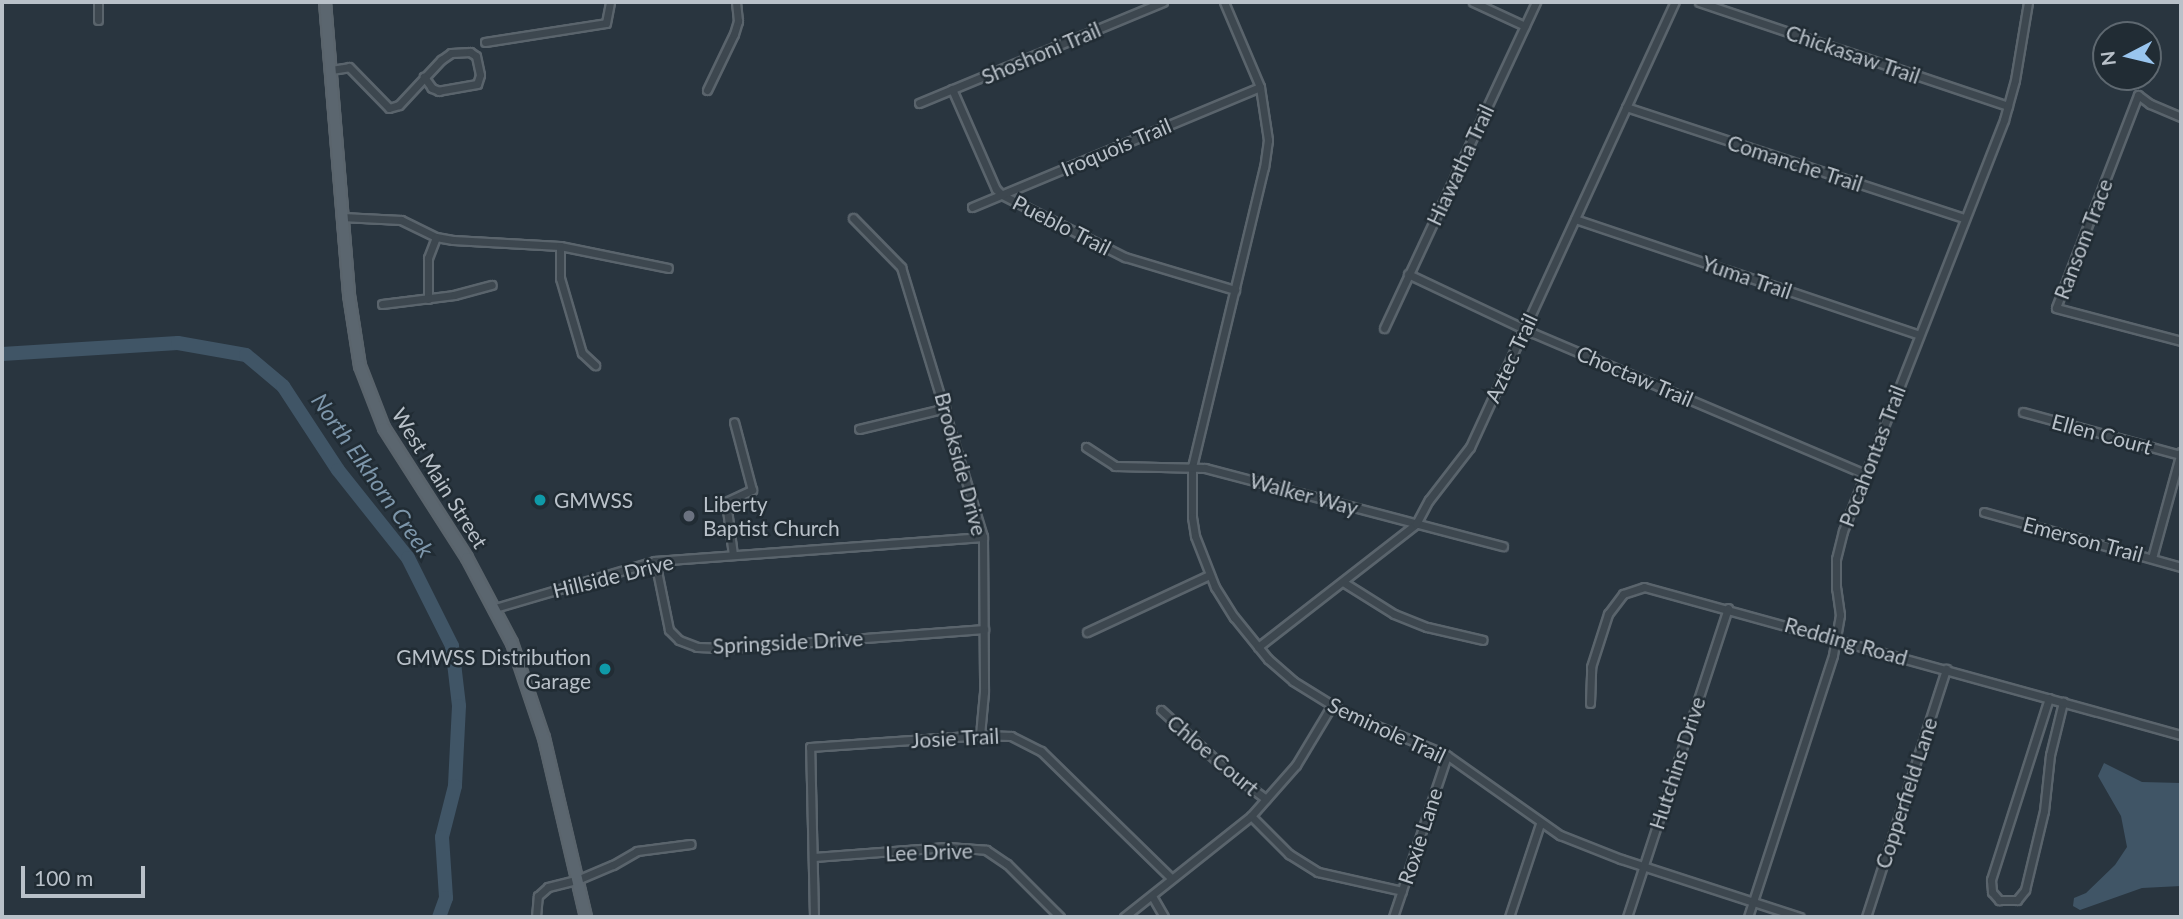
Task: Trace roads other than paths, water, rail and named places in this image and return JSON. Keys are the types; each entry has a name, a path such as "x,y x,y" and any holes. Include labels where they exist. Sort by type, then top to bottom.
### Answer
{"main road":[{"name":"West Main Street","path":"324,2 356,346 371,401 397,450 495,608 512,643 537,711 586,917"}],"street":[{"path":"98,2 98,20"},
{"path":"485,42 606,23 610,2"},
{"path":"707,90 734,34 738,21 736,2"},
{"name":"Shoshoni Trail","path":"919,103 1163,2"},
{"name":"Seminole Trail","path":"1224,2 1260,87 1268,140 1192,466 1192,517 1209,575 1234,617 1258,647 1293,681 1332,705 1447,756 1540,824 1570,841 1800,917"},
{"path":"1472,2 1525,26"},
{"name":"Hiawatha Trail","path":"1384,328 1536,2"},
{"name":"Aztec Trail","path":"1258,647 1416,524 1429,500 1470,447 1675,2"},
{"name":"Chickasaw Trail","path":"1699,2 2008,106"},
{"name":"Pocahontas Trail","path":"1748,917 1837,638 1840,615 1836,588 1838,550 2008,106 2028,2"},
{"path":"331,70 349,68 389,108 398,105 424,77 441,60 461,51 470,52 476,57 480,75 477,84 439,90 432,88 424,77"},
{"name":"Iroquois Trail","path":"972,207 1260,87"},
{"name":"Pueblo Trail","path":"952,89 996,189 1002,195 1125,257 1235,290"},
{"name":"Ransom Trace","path":"2181,117 2150,104 2138,95 2056,308 2181,341"},
{"name":"Comanche Trail","path":"1626,107 1964,218"},
{"path":"342,217 401,220 436,237 464,242 560,246 668,268"},
{"name":"Brookside Drive","path":"853,218 901,267 983,537 984,691 980,735"},
{"name":"Yuma Trail","path":"1575,219 1919,335"},
{"path":"428,299 428,258 436,237"},
{"path":"560,246 561,278 582,353 595,365"},
{"name":"Choctaw Trail","path":"1408,274 1524,328 1865,474"},
{"path":"382,304 428,299 492,285"},
{"path":"859,429 946,408"},
{"name":"Ellen Court","path":"2024,412 2181,454"},
{"path":"733,555 726,502 752,490 734,422"},
{"name":"Walker Way","path":"1086,447 1104,461 1122,468 1192,466 1503,547"},
{"path":"2152,558 2181,454"},
{"name":"Emerson Trail","path":"1984,512 2181,567"},
{"name":"Hillside Drive","path":"495,608 654,561 983,537"},
{"name":"Springside Drive","path":"654,561 669,630 679,640 697,647 732,648 984,629"},
{"path":"1087,632 1209,575"},
{"path":"1343,582 1394,614 1427,626 1483,640"},
{"name":"Redding Road","path":"1590,703 1591,667 1608,614 1623,594 1644,587 1837,638 2181,735"},
{"name":"Hutchins Drive","path":"1627,917 1728,608"},
{"name":"Copperfield Lane","path":"1866,917 1946,669"},
{"path":"2049,698 1991,880 1992,892 1999,900 2012,902 2025,890 2045,811 2051,749 2063,702"},
{"path":"1124,917 1152,896 1170,877 1251,816 1296,765 1332,705"},
{"name":"Chloe Court","path":"1161,710 1228,771 1266,799"},
{"name":"Josie Trail","path":"814,858 810,747 980,735 1011,736 1041,751 1170,877"},
{"path":"2034,743 2051,749"},
{"name":"Roxie Lane","path":"1393,917 1447,756"},
{"path":"1251,816 1289,853 1318,872 1402,891"},
{"path":"1509,917 1540,824"},
{"path":"536,917 538,897 548,887 577,880 613,865 637,851 691,844"},
{"name":"Lee Drive","path":"814,858 947,848 986,850 1007,863 1060,917"},
{"path":"814,858 814,917"},
{"path":"1152,896 1164,917"}],"water":[{"path":"2104,763 2142,782 2181,783 2181,886 2142,888 2080,910 2073,906 2074,898 2086,893 2115,865 2127,847 2121,816 2098,776"}],"waterway":[{"name":"North Elkhorn Creek","path":"2,354 178,343 246,355 283,386 338,470 408,558 452,646 459,706 455,786 442,837 446,898 439,917"}],"place":[{"name":"GMWSS","path":"540,500"},
{"name":"Liberty Baptist Church","path":"689,516"},
{"name":"GMWSS Distribution Garage","path":"605,669"}]}
